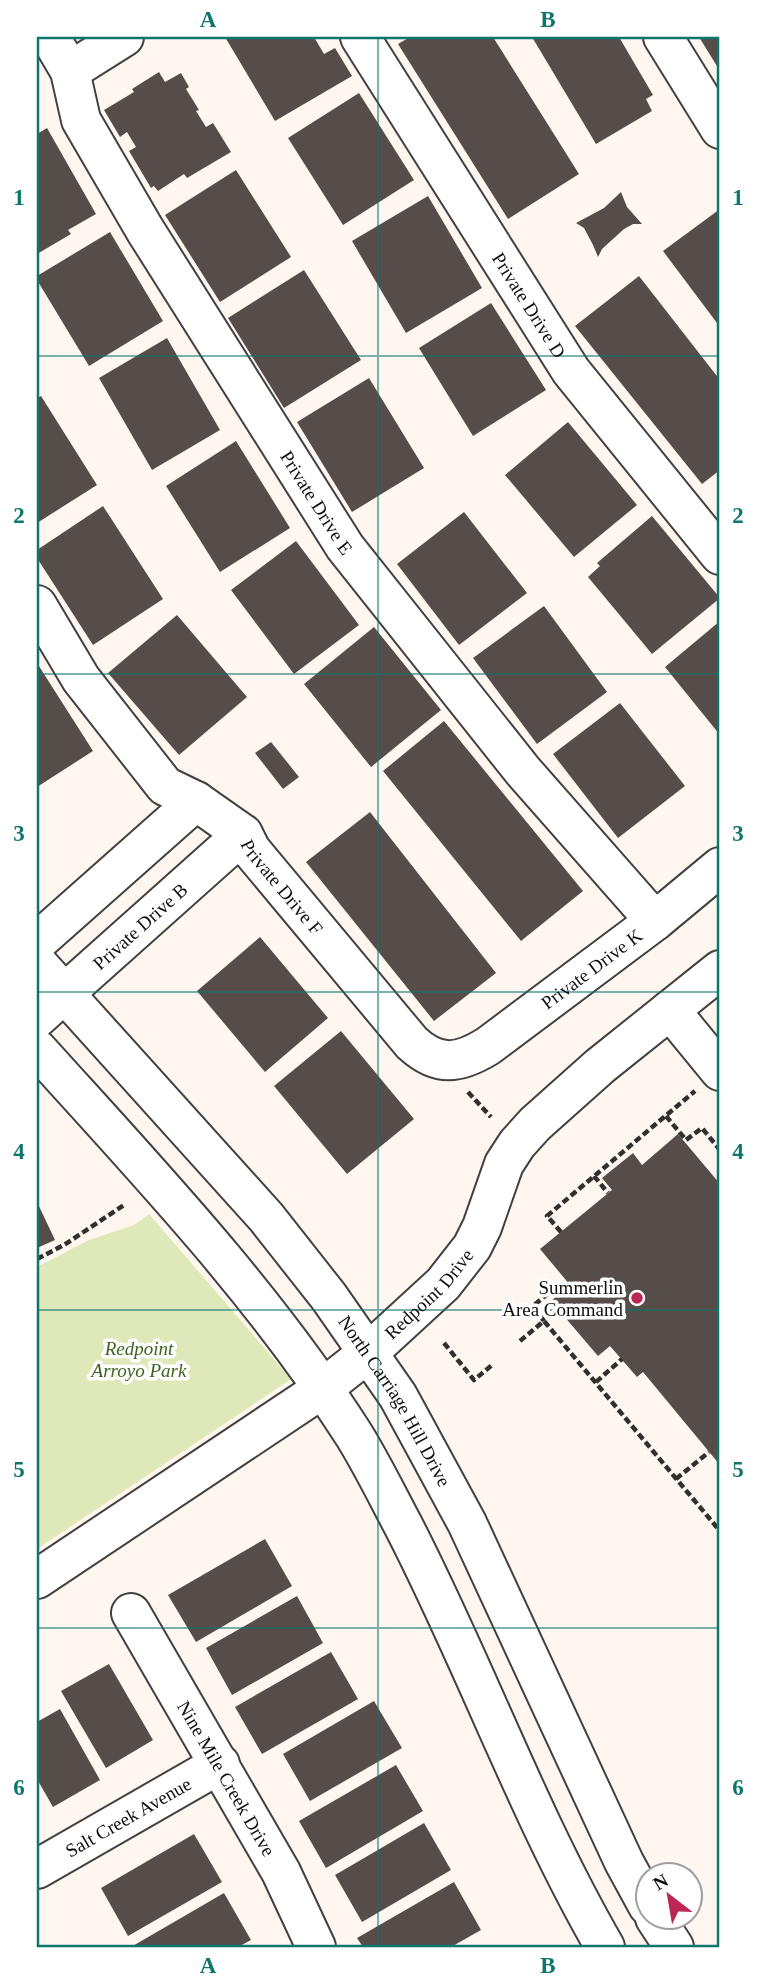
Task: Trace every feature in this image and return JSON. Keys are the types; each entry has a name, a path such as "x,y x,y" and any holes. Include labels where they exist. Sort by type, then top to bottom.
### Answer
{"street":[{"name":"Private Drive E","path":"50,37 70,71 81,120 145,230 345,547 523,771 654,921"},
{"path":"70,71 124,37"},
{"name":"Private Drive D","path":"360,37 570,371 720,555"},
{"path":"663,37 720,129"},
{"name":"Private Drive F","path":"37,605 81,679 165,786 196,801 243,834 251,850 412,1043 426,1055 461,1071"},
{"path":"37,942 196,801"},
{"name":"Private Drive B","path":"50,1006 243,834"},
{"path":"131,858 169,900"},
{"name":"Private Drive K","path":"461,1071 472,1056 654,921 720,867"},
{"name":"North Carriage Hill Drive","path":"37,963 50,1006 266,1217 300,1258 398,1396 467,1523 634,1880"},
{"name":"Redpoint Drive","path":"37,1579 322,1390 369,1352 443,1284 472,1247 482,1227 504,1164 517,1144 566,1096 720,970"},
{"path":"670,1010 720,1071"},
{"path":"37,1049 236,1272 277,1325 354,1437 416,1550 565,1875 605,1947"},
{"name":"Nine Mile Creek Drive","path":"131,1613 281,1872 316,1947"},
{"name":"Salt Creek Avenue","path":"37,1869 220,1763"},
{"path":"664,1932 674,1947"}],"path":[{"path":"461,1071 471,1097 491,1117"},
{"path":"561,1232 547,1216 691,1094"},
{"path":"666,1116 687,1140 702,1128 720,1150"},
{"path":"594,1176 608,1193"},
{"path":"37,1259 64,1245 124,1205"},
{"path":"556,1296 552,1290 533,1306 720,1531"},
{"path":"520,1341 544,1321"},
{"path":"443,1343 474,1380 492,1365"},
{"path":"596,1382 622,1359"},
{"path":"676,1479 709,1451"}],"green space":[{"name":"Redpoint Arroyo Park","path":"149,1214 291,1379 37,1549 37,1267 89,1240 134,1225"}],"building":[{"path":"225,37 314,37 324,54 335,48 352,76 275,121"},
{"path":"410,37 493,37 579,174 508,219 398,44"},
{"path":"532,37 619,37 653,95 646,99 652,111 596,144"},
{"path":"699,37 720,37 720,71"},
{"path":"159,72 165,82 181,73 189,87 186,89 199,110 196,111 206,127 213,123 231,152 187,178 184,174 158,191 154,186 151,188 129,151 136,147 127,132 120,137 104,110 134,92 132,89"},
{"path":"359,93 414,180 343,225 288,138"},
{"path":"47,128 96,214 68,230 71,234 37,254 37,134"},
{"path":"236,170 291,257 220,302 165,215"},
{"path":"621,192 627,207 642,224 633,224 624,229 602,249 598,257 584,228 576,223 604,208"},
{"path":"428,196 482,288 406,333 352,241"},
{"path":"720,209 720,327 663,251"},
{"path":"110,232 163,321 89,366 37,276"},
{"path":"304,270 361,360 284,408 228,318"},
{"path":"639,276 720,380 720,470 702,484 575,326"},
{"path":"491,303 546,390 473,436 419,348"},
{"path":"167,338 220,430 152,470 99,378"},
{"path":"369,378 424,468 352,512 297,422"},
{"path":"41,396 97,485 37,523 37,398"},
{"path":"568,422 637,505 574,557 505,475"},
{"path":"236,441 290,528 220,572 166,486"},
{"path":"103,506 163,599 93,645 37,558 37,550"},
{"path":"464,512 527,593 459,645 397,564"},
{"path":"652,516 720,598 652,654 588,577 600,566 597,563"},
{"path":"296,541 359,625 294,674 231,590"},
{"path":"544,606 607,692 537,744 473,658"},
{"path":"177,615 247,697 179,755 108,673"},
{"path":"720,621 720,735 665,667"},
{"path":"374,627 441,710 371,767 304,684"},
{"path":"37,663 93,751 37,787"},
{"path":"620,703 685,786 618,838 553,754"},
{"path":"444,721 583,891 521,941 383,771"},
{"path":"271,742 299,777 283,789 255,753"},
{"path":"370,812 496,973 434,1021 306,862"},
{"path":"260,937 328,1018 265,1072 197,991"},
{"path":"341,1031 414,1119 347,1174 274,1086"},
{"name":"Summerlin Area Command","path":"678,1134 720,1184 720,1465 643,1372 637,1377 610,1346 598,1356 551,1301 570,1285 540,1249 612,1190 602,1178 633,1153 642,1165"},
{"path":"37,1202 55,1240 37,1248"},
{"path":"265,1539 292,1586 196,1642 168,1595"},
{"path":"297,1596 323,1643 232,1695 206,1648"},
{"path":"331,1652 358,1699 262,1754 235,1707"},
{"path":"109,1664 153,1740 106,1768 61,1691"},
{"path":"374,1701 402,1748 310,1801 283,1754"},
{"path":"60,1709 100,1780 53,1807 37,1779 37,1722"},
{"path":"396,1765 423,1811 326,1868 299,1821"},
{"path":"424,1823 451,1870 362,1922 335,1875"},
{"path":"194,1834 222,1882 128,1936 101,1888"},
{"path":"454,1882 481,1930 451,1947 363,1947 357,1938"},
{"path":"224,1893 251,1940 238,1947 131,1947"}],"place":[{"name":"Summerlin Area Command","path":"637,1298"}]}
